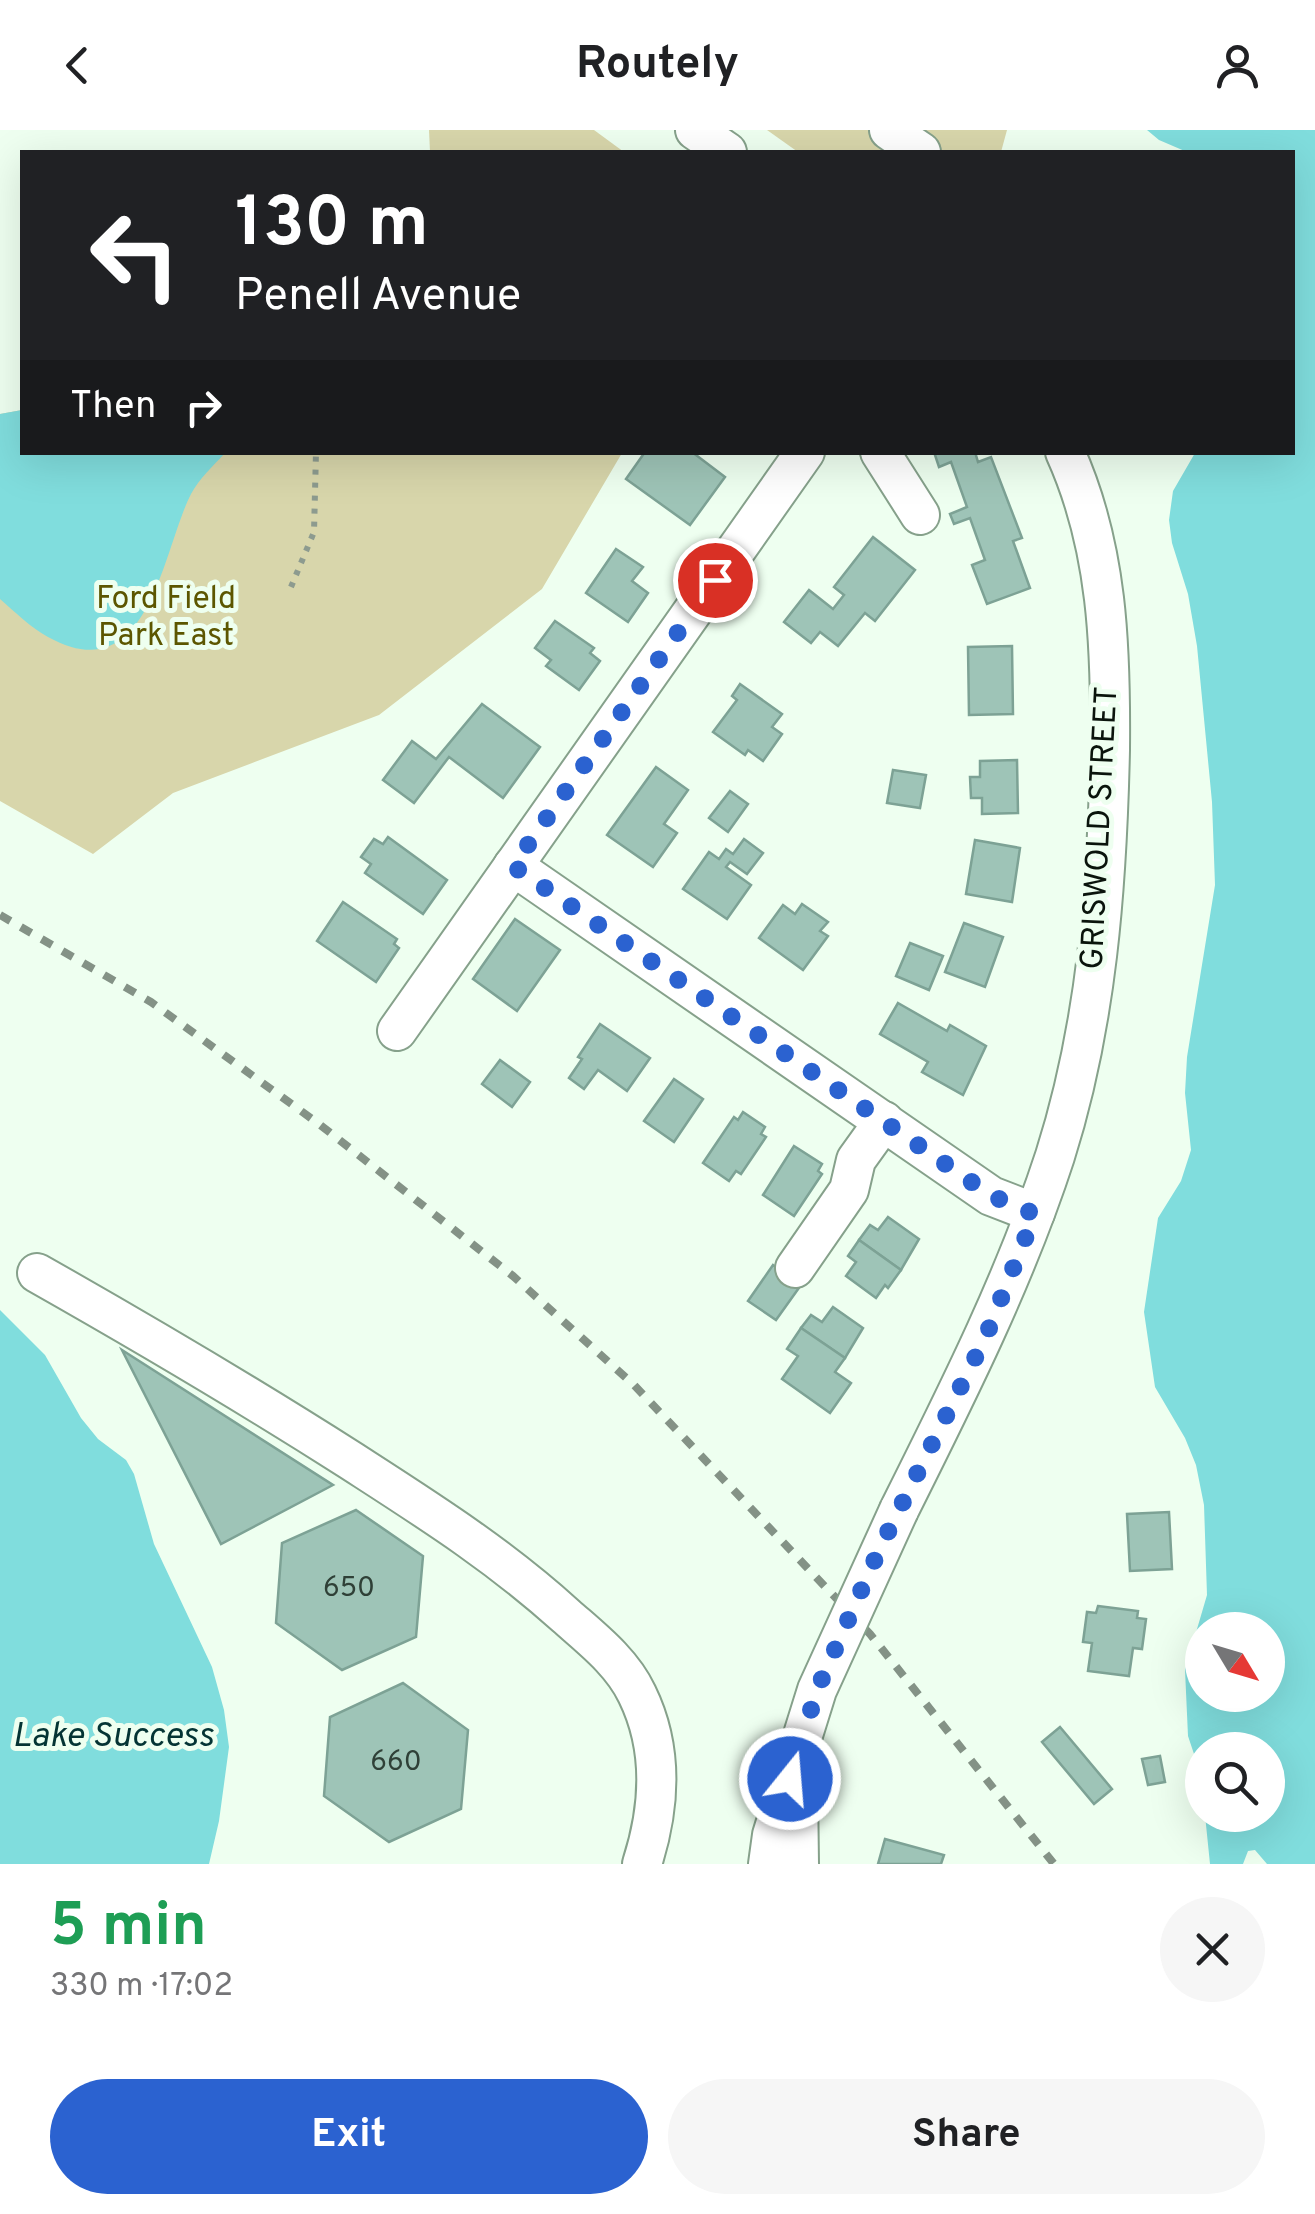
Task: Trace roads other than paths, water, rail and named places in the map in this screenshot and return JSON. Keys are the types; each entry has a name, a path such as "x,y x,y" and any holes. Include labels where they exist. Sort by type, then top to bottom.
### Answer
{"street":[{"path":"695,130 724,150"},
{"path":"889,130 918,150"},
{"path":"397,1031 803,455"},
{"path":"882,455 920,515"},
{"name":"GRISWOLD STREET","path":"768,1864 772,1836 817,1690 899,1510 986,1336 1035,1214 1068,1108 1088,1018 1099,947 1108,812 1110,666 1107,608 1090,523 1066,455"},
{"path":"513,866 992,1196 1035,1214"},
{"path":"795,1268 849,1190 856,1160 884,1121"},
{"path":"37,1273 176,1352 473,1539 521,1575 609,1655 637,1693 657,1766 655,1824 642,1864"},
{"name":"GRISWOLD STREET","path":"798,1750 799,1864"}],"water":[{"path":"1147,130 1315,130 1315,1864 1267,1864 1255,1850 1248,1851 1243,1864 1210,1864 1207,1832 1285,1832 1285,1732 1188,1732 1187,1712 1285,1712 1285,1612 1202,1612 1207,1595 1204,1505 1196,1465 1185,1438 1155,1387 1144,1312 1158,1218 1181,1181 1191,1150 1185,1093 1187,1057 1215,885 1212,802 1197,646 1169,520 1173,491 1194,455 1295,455 1295,150 1182,150"},
{"path":"20,410 20,455 223,455 191,494 146,608 130,631 109,646 82,649 48,637 0,599 0,414"},
{"name":"Lake Success","path":"0,1310 45,1355 81,1418 98,1439 126,1460 134,1474 154,1544 212,1667 229,1747 209,1864 0,1864"}],"railway":[{"path":"0,915 151,1002 319,1124 513,1276 633,1384 870,1634 1054,1864"}],"park label":[{"name":"Ford Field Park East","path":"166,618"}]}
